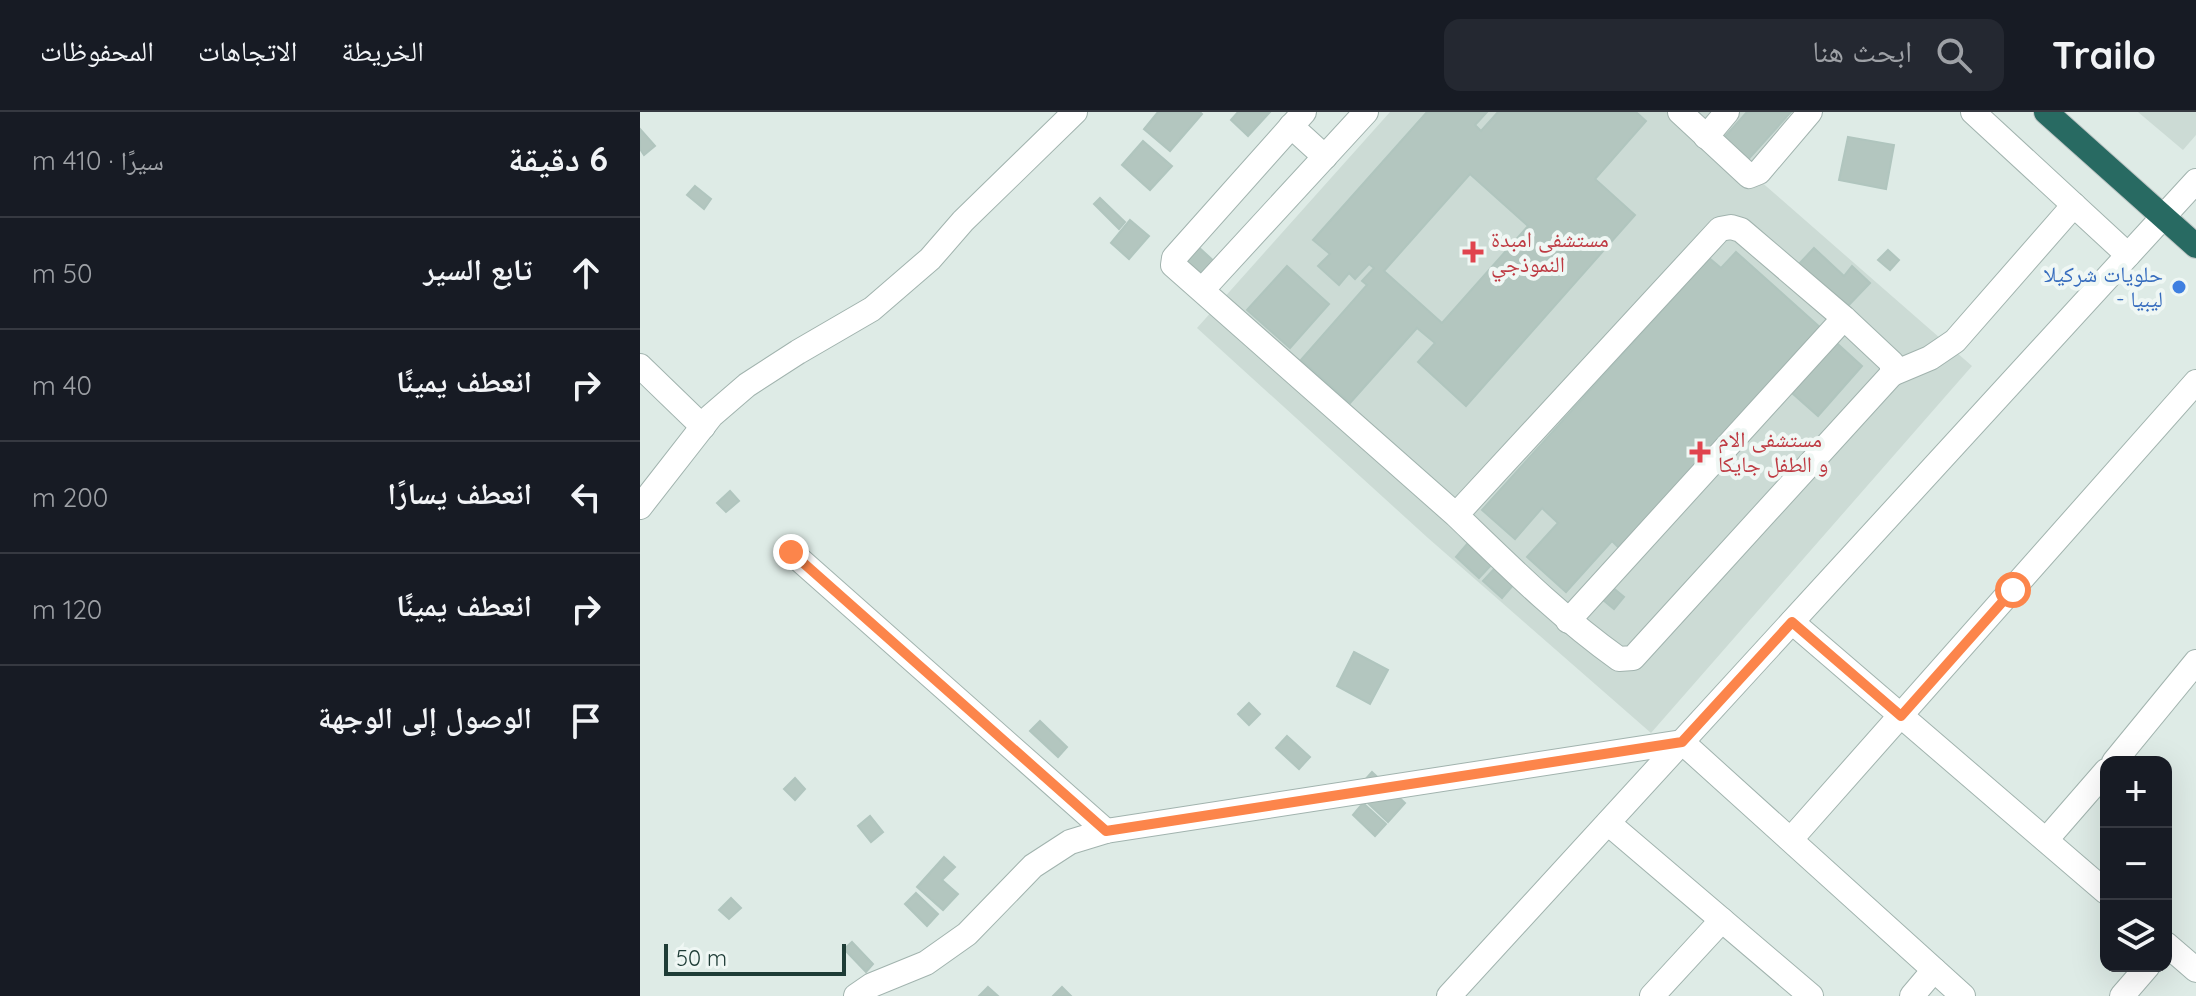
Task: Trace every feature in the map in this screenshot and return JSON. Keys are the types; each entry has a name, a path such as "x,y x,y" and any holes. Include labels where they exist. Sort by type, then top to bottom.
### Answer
{"highway":[{"path":"2046,112 2196,246"}],"street":[{"path":"640,507 711,416 747,385 872,309 930,259 963,221 1075,112"},
{"path":"1203,289 1366,112"},
{"path":"1680,112 1749,176 1754,176 1810,112"},
{"path":"1706,137 1727,112"},
{"path":"1973,112 2128,255"},
{"path":"1325,157 1297,119 1172,261 1173,265 1374,446 1456,515 1568,621 1619,659 1633,658 1892,374 1930,358 1955,341 2074,205"},
{"path":"1449,996 2196,181"},
{"path":"1456,515 1720,229 1731,227 1741,230 1892,363 1892,374"},
{"path":"1568,621 1844,318"},
{"path":"640,366 703,427"},
{"path":"1792,838 2196,382"},
{"path":"791,552 1106,831"},
{"path":"1792,622 2100,887"},
{"path":"2120,756 2191,678"},
{"path":"856,996 872,985 926,963 967,934 1033,866 1070,842 1106,831 1682,742 1792,838 1963,996"},
{"path":"2046,840 2100,778"},
{"path":"1608,823 1811,996"},
{"path":"1652,996 1722,920"},
{"path":"2172,950 2196,970"},
{"path":"1912,996 1934,970"},
{"path":"2122,996 2143,972"}],"shaded area":[{"path":"1390,112 1780,112 1789,119 1751,173 1972,366 1651,733 1428,538 1197,328"},
{"path":"2138,112 2196,112 2196,135 2183,150"}],"building":[{"path":"1158,112 1202,114 1170,151 1144,129"},
{"path":"1238,112 1270,112 1248,136 1231,120"},
{"path":"1427,112 1487,112 1475,125 1481,131 1498,112 1636,112 1646,121 1595,179 1635,215 1466,406 1418,362 1435,343 1417,328 1350,403 1301,360 1367,285 1362,281 1374,268 1369,264 1355,279 1349,273 1339,285 1318,266 1330,254 1313,240","holes":["1470,174 1528,226 1442,323 1384,271"]},
{"path":"1747,112 1791,112 1744,164 1720,142"},
{"path":"640,129 655,146 644,155 640,149"},
{"path":"1848,137 1894,145 1886,189 1839,180"},
{"path":"1143,141 1172,166 1150,190 1122,165"},
{"path":"695,186 711,199 704,209 687,195"},
{"path":"1100,198 1125,222 1119,229 1094,204"},
{"path":"1130,220 1149,236 1129,259 1111,243"},
{"path":"1194,243 1217,264 1195,288 1172,268"},
{"path":"1814,248 1844,276 1852,266 1870,283 1845,309 1798,265"},
{"path":"1888,250 1899,260 1890,270 1878,260"},
{"path":"1736,252 1822,329 1622,551 1612,541 1566,592 1527,557 1558,523 1542,508 1515,539 1482,510 1709,258 1721,268"},
{"path":"1287,266 1329,304 1290,348 1247,310"},
{"path":"1829,336 1862,366 1818,416 1784,386"},
{"path":"730,491 739,501 726,512 717,503"},
{"path":"1468,543 1492,564 1479,578 1456,557"},
{"path":"1496,567 1514,584 1502,598 1483,581"},
{"path":"1606,582 1624,597 1614,609 1596,594"},
{"path":"1354,652 1388,670 1370,704 1337,686"},
{"path":"1249,703 1260,714 1249,725 1238,714"},
{"path":"1040,721 1067,747 1058,757 1030,731"},
{"path":"1287,736 1310,757 1299,769 1276,748"},
{"path":"1372,772 1405,803 1388,822 1355,791"},
{"path":"795,778 805,789 795,800 784,789"},
{"path":"1363,803 1386,824 1375,836 1353,815"},
{"path":"870,816 883,832 871,842 858,826"},
{"path":"944,857 955,867 942,880 958,894 943,910 917,887"},
{"path":"916,893 938,914 927,926 905,904"},
{"path":"731,898 741,908 729,919 719,910"},
{"path":"852,942 873,964 866,972 844,949"},
{"path":"988,987 998,996 979,996"},
{"path":"1062,987 1071,996 1053,996"}],"place":[{"name":"مستشفى امبدة النموذجي","path":"1473,252"},
{"name":"حلويات شركيلا - ليبيا","path":"2179,287"},
{"name":"مستشفى الام و الطفل جايكا","path":"1700,452"}],"route":[{"path":"791,552 1106,831 1682,742 1792,622 1901,716 2013,590"}]}
